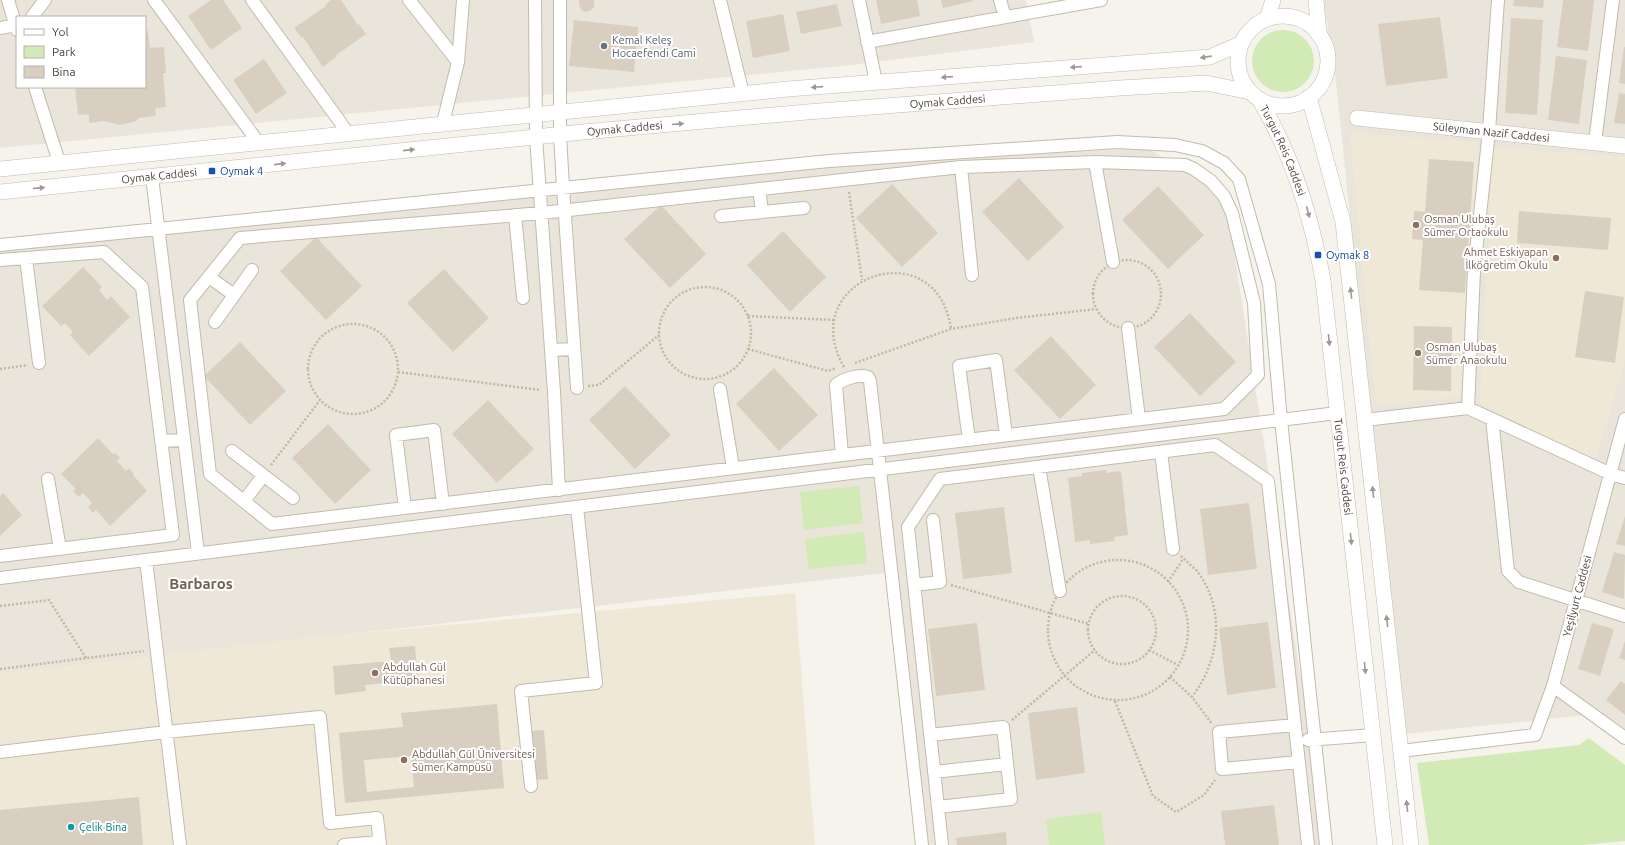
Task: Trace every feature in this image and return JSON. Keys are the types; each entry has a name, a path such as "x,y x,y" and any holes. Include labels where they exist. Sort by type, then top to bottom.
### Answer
{"street":[{"path":"0,28 16,27 8,0"},
{"path":"33,16 45,0"},
{"path":"154,0 258,142"},
{"path":"252,0 348,133"},
{"path":"409,0 458,62"},
{"path":"443,124 458,62 463,0"},
{"path":"535,0 536,137 554,392 559,490"},
{"path":"560,0 560,135 562,187 577,388"},
{"path":"720,0 743,94"},
{"path":"859,0 876,82"},
{"path":"1000,0 1005,17"},
{"path":"868,42 1101,0"},
{"path":"1267,19 1273,0"},
{"path":"1316,0 1319,34 1326,50 1327,68 1321,84 1309,97 1293,105 1282,106 1270,104 1255,96 1244,83 1239,72 1238,60 1242,43 1252,28 1267,19 1284,16 1296,18 1311,26 1319,34"},
{"path":"1468,408 1474,270 1489,132 1498,0"},
{"path":"1595,142 1613,0"},
{"name":"Oymak Caddesi","path":"0,168 743,94 876,82 1210,57 1242,43"},
{"name":"Oymak Caddesi","path":"0,192 536,137 807,112 1206,83 1255,96"},
{"path":"35,88 59,162"},
{"name":"Turgut Reis Caddesi","path":"1255,96 1288,155 1306,205 1313,230 1323,280 1385,845"},
{"path":"1309,97 1342,222 1411,845"},
{"name":"Süleyman Nazif Caddesi","path":"1357,118 1625,146"},
{"path":"0,556 173,535 142,287 104,252 2,260 1,244 829,161 1118,142 1175,145 1202,151 1224,163 1239,179 1269,284 1281,420 1326,845"},
{"path":"1095,162 1113,262"},
{"path":"1095,162 1185,166 1199,172 1211,181 1224,196 1232,213 1254,303 1258,375 1224,409 272,524 210,474 190,300 240,238 542,213 961,167 1095,162"},
{"path":"961,167 972,275"},
{"path":"152,177 198,553"},
{"path":"759,189 762,212"},
{"path":"721,216 804,208"},
{"path":"515,215 523,298"},
{"path":"26,258 39,363"},
{"path":"215,322 252,270"},
{"path":"209,277 234,295"},
{"path":"1128,328 1140,419"},
{"path":"551,350 574,349"},
{"path":"969,440 959,366 996,360 1006,435"},
{"path":"842,455 835,393 836,385 840,381 862,375 868,377 870,381 922,845"},
{"path":"720,389 733,468"},
{"path":"1365,420 1468,408 1611,474 1625,478"},
{"path":"0,578 1337,413"},
{"path":"1492,419 1508,571 1519,582 1625,616"},
{"name":"Yeşilyurt Caddesi","path":"1401,751 1535,735 1553,686 1625,419"},
{"path":"405,508 396,435 434,430 443,504"},
{"path":"161,441 184,440"},
{"path":"942,845 908,527 940,479 1215,445 1268,481 1308,845"},
{"path":"232,451 292,498"},
{"path":"1160,452 1173,549"},
{"path":"1039,467 1060,591"},
{"path":"244,501 263,476"},
{"path":"48,479 60,549"},
{"path":"531,786 521,691 596,683 577,507"},
{"path":"914,585 940,582 933,520"},
{"path":"146,560 180,845"},
{"path":"1553,686 1625,738"},
{"path":"0,752 166,732 320,717 330,823 377,818 379,843 344,845"},
{"path":"1295,725 1219,732 1222,769 1299,762"},
{"path":"930,735 1003,727 1011,799 938,807"},
{"path":"1297,741 1373,735"},
{"path":"934,772 1007,764"}],"path":[{"path":"847,179 862,280"},
{"path":"1129,259 1141,262 1151,269 1160,282 1161,298 1156,313 1144,324 1128,328 1113,325 1101,316 1096,309 1093,294 1094,286 1101,272 1113,262 1129,259"},
{"path":"844,367 834,346 834,320 841,301 848,291 862,280 878,274 890,272 912,276 923,281 940,296 950,318 951,329"},
{"path":"698,287 717,288 726,291 741,303 748,316 751,330 748,349 744,358 730,371 717,377 693,377 676,368 664,354 660,335 662,316 680,294 698,287"},
{"path":"748,349 828,371 844,367 951,329 1016,318 1096,309"},
{"path":"748,316 834,320"},
{"path":"351,324 370,327 385,338 395,354 398,372 396,382 387,398 380,404 367,411 354,414 335,410 320,400 310,384 308,375 310,356 313,347 325,333 342,325 351,324"},
{"path":"577,388 599,385 660,335"},
{"path":"0,369 39,363"},
{"path":"398,372 554,392"},
{"path":"263,476 320,400"},
{"path":"1173,549 1196,570 1208,590 1216,623 1213,658 1204,679 1192,697"},
{"path":"1168,582 1183,558"},
{"path":"1112,561 1129,561 1140,564 1160,574 1168,582 1180,599 1186,619 1187,640 1178,665 1170,677 1154,690 1145,695 1115,701 1103,699 1082,691 1065,676 1053,657 1048,629 1050,612 1060,591 1071,579 1095,564 1112,561"},
{"path":"940,582 1089,624"},
{"path":"1117,596 1133,598 1146,606 1154,620 1156,636 1149,650 1137,661 1122,664 1106,660 1094,650 1089,638 1089,624 1092,614 1103,602 1117,596"},
{"path":"0,606 49,600 86,658"},
{"path":"0,669 156,649"},
{"path":"1003,727 1094,650"},
{"path":"1149,650 1178,665"},
{"path":"1170,677 1192,697 1219,732"},
{"path":"1115,701 1153,796 1176,812 1204,795 1222,769"}],"shaded area":[{"path":"0,0 1026,0 1034,42 852,65 0,148"},
{"path":"1323,0 1625,0 1625,744 1585,715 1404,734 1334,63"},
{"name":"Osman Ulubaş Sümer Ortaokulu","path":"1350,133 1479,142 1463,396 1376,405"},
{"path":"1147,148 1225,194 1327,845 921,845 894,572 0,674 0,247 845,165"},
{"name":"Ahmet Eskiyapan İlköğretim Okulu","path":"1493,148 1625,156 1625,360 1594,465 1480,403"},
{"name":"Abdullah Gül Üniversitesi Sümer Kampüsü","path":"795,593 815,845 0,845 0,674 306,638"}],"green space":[{"path":"1283,30 1295,32 1305,39 1312,49 1314,61 1312,73 1305,83 1295,90 1283,92 1271,90 1261,83 1254,73 1252,61 1254,49 1261,39 1271,32"},
{"path":"859,486 863,523 804,530 800,492"},
{"path":"864,532 867,563 809,569 805,539"},
{"path":"1589,738 1625,765 1625,841 1582,845 1429,845 1417,763 1579,745"},
{"path":"1101,812 1105,845 1049,845 1046,819"}],"building":[{"path":"211,0 223,0 242,28 211,50 188,16"},
{"path":"331,0 341,0 366,34 335,56 336,57 323,67 303,37 302,38 294,28 326,6 325,5"},
{"path":"579,0 594,0 594,7 590,11 584,12 580,8"},
{"path":"876,0 917,0 920,16 881,24"},
{"path":"941,0 973,0 973,1 943,8"},
{"path":"1514,0 1544,0 1543,8 1513,6"},
{"path":"1563,0 1594,0 1588,51 1557,47"},
{"path":"837,4 842,26 801,34 796,12"},
{"path":"783,14 790,51 753,58 746,21"},
{"path":"1440,17 1448,78 1386,86 1378,24"},
{"path":"1511,18 1543,20 1537,115 1505,113"},
{"name":"Kemal Keleş Hocaefendi Cami","path":"574,20 638,27 634,72 569,66"},
{"path":"146,31 148,31 150,48 164,47 166,73 163,73 166,107 155,108 156,116 139,118 134,122 119,125 105,121 89,123 89,114 78,115 75,88 146,88"},
{"path":"1625,47 1625,84 1619,83"},
{"path":"1556,56 1587,60 1579,124 1548,120"},
{"path":"264,59 287,93 256,114 233,80"},
{"path":"1619,93 1625,94 1625,124 1614,123"},
{"path":"1429,159 1474,162 1465,293 1419,290 1423,240 1412,239 1414,211 1425,212"},
{"path":"1019,178 1064,227 1028,261 982,212"},
{"path":"892,184 938,233 902,267 856,218"},
{"path":"1158,186 1204,235 1168,269 1122,220"},
{"path":"661,205 706,254 670,288 624,239"},
{"path":"1519,211 1611,218 1608,250 1517,243"},
{"path":"783,231 826,277 790,312 747,265"},
{"path":"316,237 362,286 326,320 280,271"},
{"path":"83,267 102,287 99,290 107,300 111,296 130,317 89,356 70,335 73,332 65,323 61,326 42,306"},
{"path":"444,269 489,318 453,352 407,303"},
{"path":"1585,291 1624,297 1615,363 1575,357"},
{"path":"1190,313 1236,362 1200,396 1154,347"},
{"path":"1414,326 1452,327 1451,391 1413,390"},
{"path":"1051,336 1096,385 1060,419 1014,370"},
{"path":"240,342 286,391 250,425 204,376"},
{"path":"774,368 818,415 779,451 736,404"},
{"path":"625,386 671,435 635,469 589,420"},
{"path":"488,400 534,449 497,483 452,434"},
{"path":"328,424 371,470 335,504 292,458"},
{"path":"98,438 113,454 115,453 120,458 117,461 126,471 129,468 147,491 110,526 96,510 93,513 88,507 92,503 83,493 79,497 73,491 76,489 61,474"},
{"path":"1106,470 1106,473 1121,471 1128,535 1114,537 1115,541 1090,544 1090,540 1075,542 1068,478 1082,476 1082,473"},
{"path":"3,493 22,515 0,536 0,496"},
{"path":"1249,503 1257,569 1208,575 1200,509"},
{"path":"1004,507 1012,573 963,579 955,513"},
{"path":"1625,516 1625,546 1616,544"},
{"path":"1614,552 1625,555 1624,599 1602,592"},
{"path":"1268,622 1276,688 1227,695 1219,628"},
{"path":"977,623 985,690 936,696 928,629"},
{"path":"1592,623 1614,629 1600,676 1578,669"},
{"path":"1625,641 1625,660 1619,658"},
{"name":"Abdullah Gül Kütüphanesi","path":"415,646 418,680 365,685 366,691 335,695 333,666 391,661 389,648"},
{"path":"1621,681 1625,684 1625,715 1606,700"},
{"path":"497,704 504,788 345,803 339,733 403,727 401,713","holes":["411,756 414,787 367,792 364,760"]},
{"path":"1077,707 1085,773 1036,780 1028,713"},
{"path":"544,730 548,779 535,780 530,731"},
{"name":"Çelik Bina","path":"139,797 143,845 0,845 0,810"},
{"path":"1274,805 1279,845 1225,845 1221,811"},
{"path":"1006,832 1007,845 957,845 956,838"}],"place":[{"name":"Kemal Keleş Hocaefendi Cami","path":"604,46"},
{"name":"Oymak 4","path":"212,171"},
{"name":"Osman Ulubaş Sümer Ortaokulu","path":"1416,225"},
{"name":"Oymak 8","path":"1318,255"},
{"name":"Ahmet Eskiyapan İlköğretim Okulu","path":"1556,258"},
{"name":"Osman Ulubaş Sümer Anaokulu","path":"1418,353"},
{"name":"Abdullah Gül Kütüphanesi","path":"375,673"},
{"name":"Abdullah Gül Üniversitesi Sümer Kampüsü","path":"404,760"},
{"name":"Çelik Bina","path":"71,827"}],"district":[{"name":"Barbaros","path":"201,583"}]}
